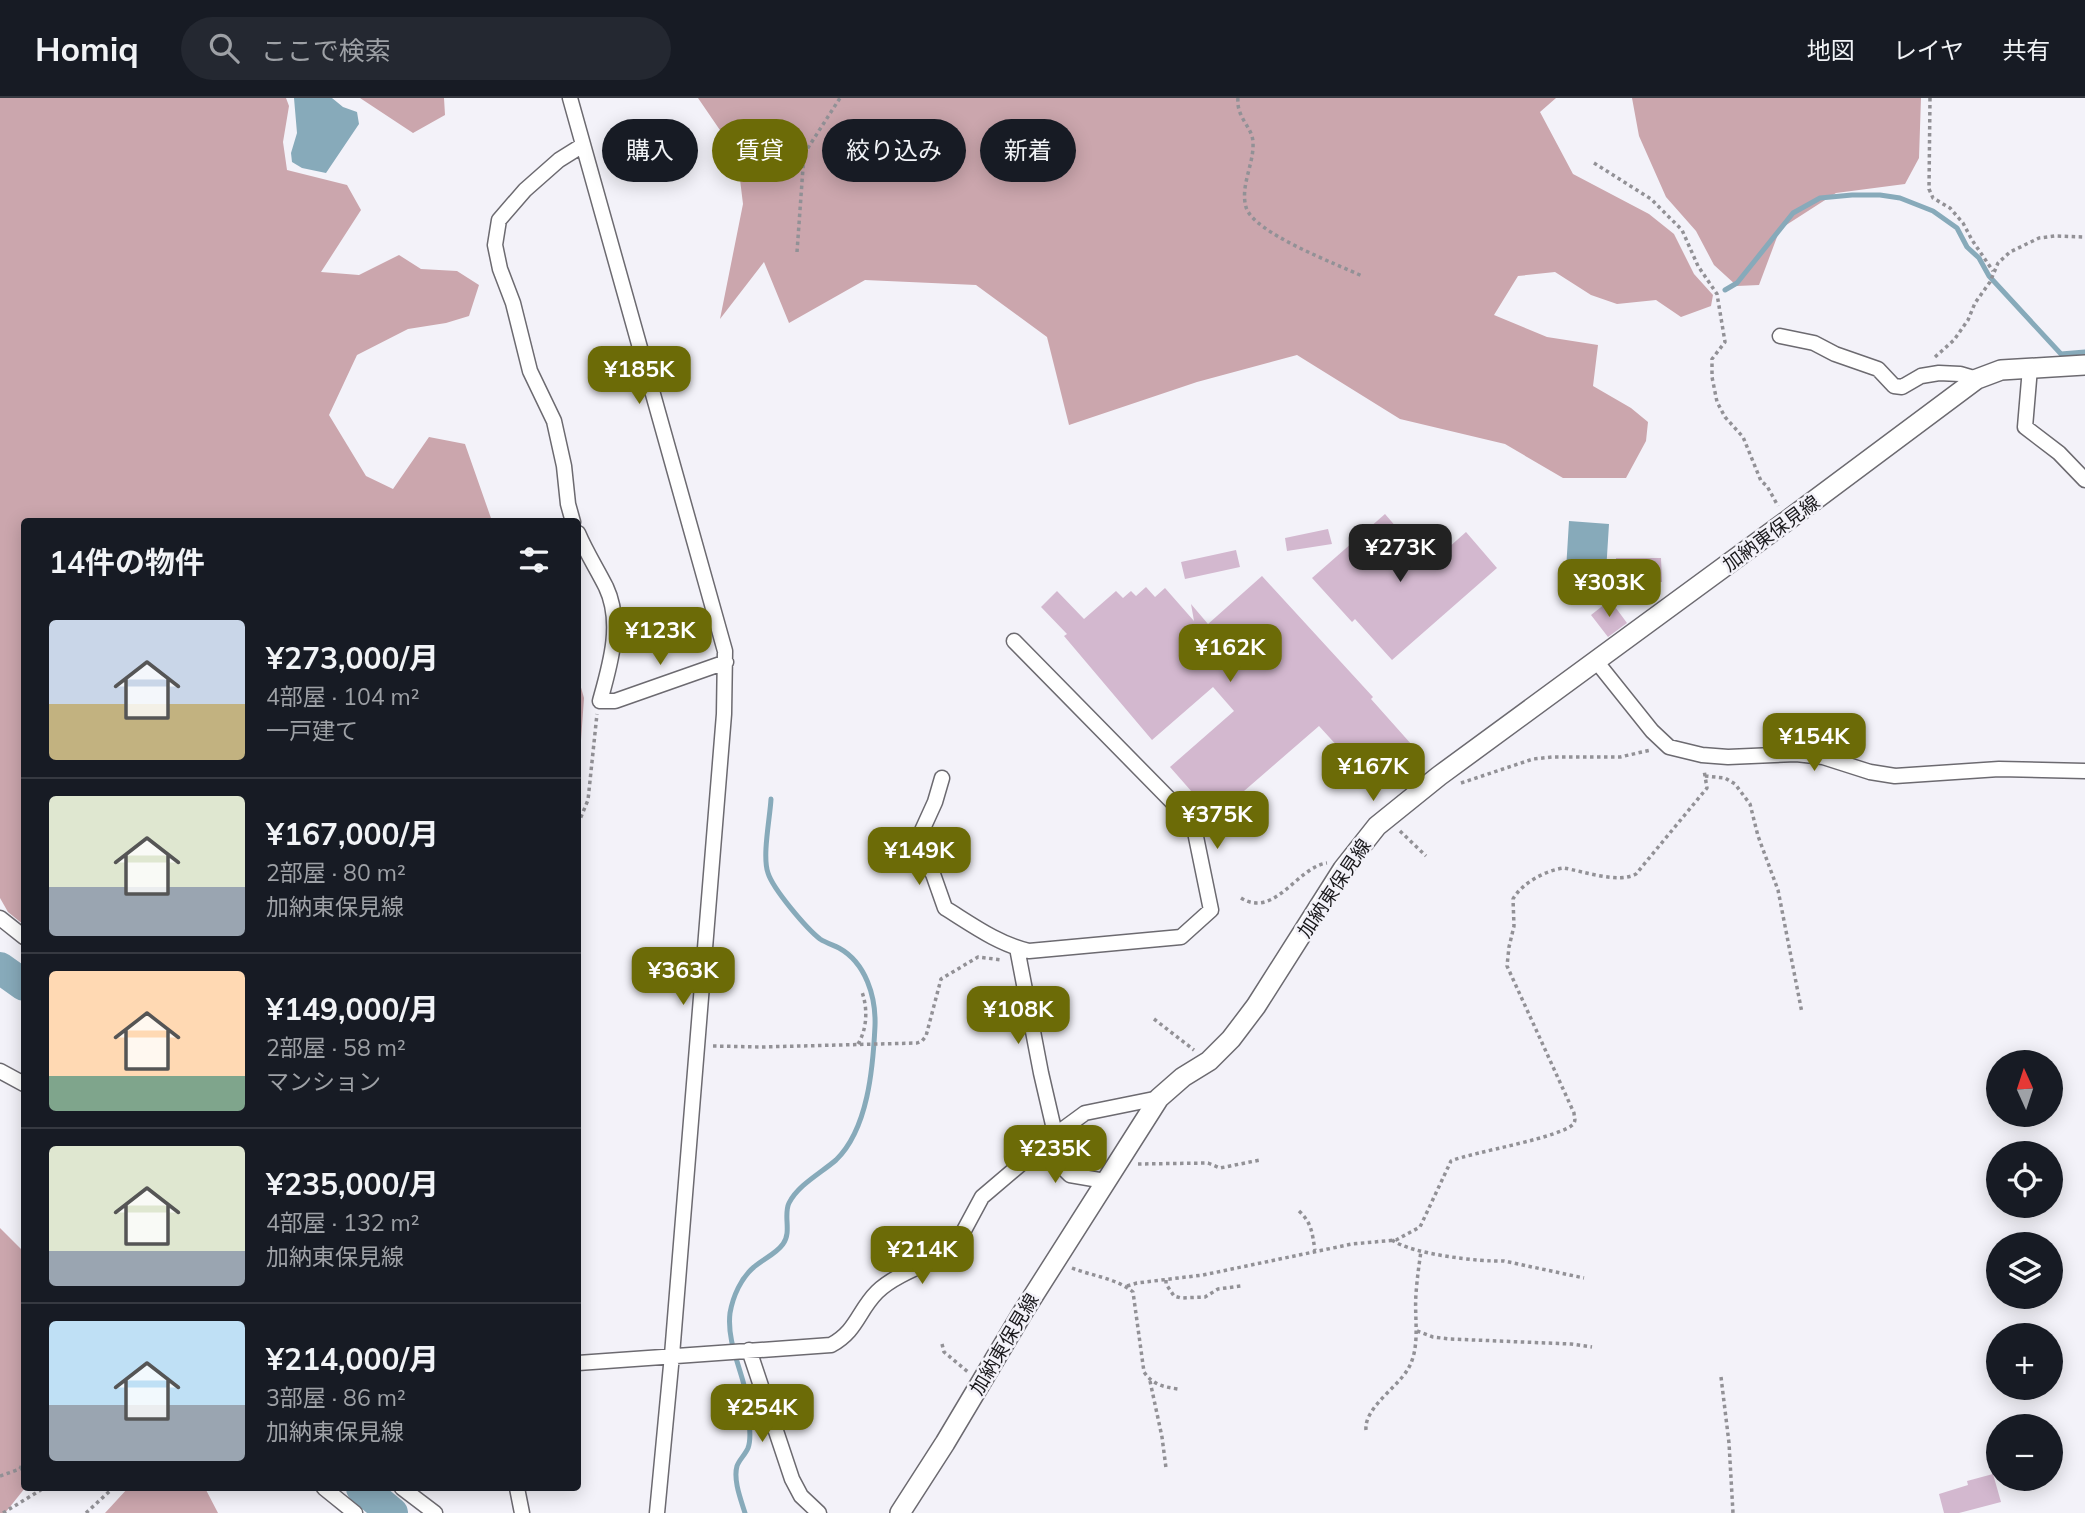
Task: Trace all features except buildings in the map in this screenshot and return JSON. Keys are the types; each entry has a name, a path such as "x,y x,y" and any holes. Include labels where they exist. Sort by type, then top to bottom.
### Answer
{"main road":[{"name":"加納東保見線","path":"900,1513 1056,1259 1159,1098 1183,1077 1209,1061 1231,1039 1256,1006 1343,869 1377,826 1436,778 1977,379 2001,370 2085,365"}],"street":[{"path":"570,98 726,662 723,726 657,1513"},
{"path":"572,518 554,421 530,371 495,245 499,220 525,190 559,160 583,145"},
{"path":"1780,336 1814,342 1835,354 1878,369 1894,386 1902,387 1921,376 1939,373 1960,374 1977,379"},
{"path":"2030,368 2025,427 2059,453 2085,480"},
{"path":"581,540 607,589 613,612 613,651 600,701 615,701 726,662"},
{"path":"942,778 915,846 933,874 945,908 996,938 1029,951 1181,937 1211,910 1195,832 1190,820 1014,641"},
{"path":"1596,662 1652,731 1669,747 1702,755 1728,757 1796,754 1823,757 1870,772 1895,776 1999,769 2085,771"},
{"path":"0,918 21,935"},
{"path":"1017,948 1063,1168 1070,1175 1105,1181"},
{"path":"0,1071 21,1082"},
{"path":"581,1363 831,1345 848,1334 874,1295 884,1286 954,1249 982,1196 1055,1135 1085,1113 1159,1098"},
{"path":"749,1350 792,1479 801,1496 819,1513"},
{"path":"328,1491 355,1513"},
{"path":"406,1491 435,1513"},
{"path":"518,1491 522,1513"}],"path":[{"path":"797,252 804,154 840,98"},
{"path":"1238,98 1237,108 1254,141 1246,186 1247,209 1257,223 1277,236 1362,276"},
{"path":"1930,98 1929,189 1933,198 1950,208 1963,223 1994,271"},
{"path":"1594,163 1651,200 1682,230 1698,265 1717,294 1726,342 1712,359 1717,402 1725,418 1743,438 1761,481 1767,486 1779,512 1788,520"},
{"path":"1921,376 1929,363 1954,340 1990,282 1998,263 2010,251 2029,242 2055,236 2085,237"},
{"path":"581,817 589,800 595,723 600,701"},
{"path":"1436,778 1442,783 1464,783 1533,759 1620,757 1669,747"},
{"path":"1127,1286 1203,1275 1352,1244 1392,1240 1409,1234 1420,1227 1451,1161 1546,1136 1573,1125 1574,1112 1507,966 1514,926 1513,899 1527,884 1564,867 1618,879 1636,874 1707,788 1702,755"},
{"path":"1705,776 1725,778 1735,784 1750,804 1778,890 1802,1013"},
{"path":"1389,816 1405,837 1426,856"},
{"path":"1241,898 1249,903 1267,901 1314,867 1324,863 1343,869"},
{"path":"697,1045 761,1048 916,1044 926,1036 941,979 971,960 984,956 1020,964"},
{"path":"858,1045 863,1035 866,1016 862,992"},
{"path":"1154,1019 1209,1061"},
{"path":"1120,1158 1128,1163 1143,1165 1208,1163 1220,1168 1260,1160"},
{"path":"1299,1211 1308,1219 1315,1251"},
{"path":"1392,1240 1399,1245 1421,1251 1504,1261 1584,1278"},
{"path":"1366,1430 1365,1423 1369,1415 1408,1370 1416,1344 1416,1294 1421,1251"},
{"path":"1056,1259 1074,1269 1127,1286 1133,1292 1144,1372 1150,1381 1163,1437 1166,1468"},
{"path":"1166,1279 1166,1284 1174,1296 1181,1298 1205,1297 1218,1289 1241,1286"},
{"path":"1416,1330 1433,1337 1450,1339 1563,1343 1592,1347"},
{"path":"942,1343 944,1352 961,1368 982,1381"},
{"path":"1720,1377 1733,1513"},
{"path":"1150,1381 1178,1389"},
{"path":"0,1476 21,1467"},
{"path":"3,1513 39,1491"},
{"path":"86,1513 110,1491"}],"shaded area":[{"path":"0,98 286,98 289,106 283,142 287,170 347,185 361,210 321,272 359,275 399,255 421,269 457,271 479,285 469,316 408,329 357,355 329,415 366,476 393,489 429,437 465,444 491,518 21,518 21,923 8,912 0,898"},
{"path":"360,98 444,98 445,115 413,133"},
{"path":"698,98 1556,98 1540,112 1573,174 1649,214 1674,234 1694,274 1713,295 1711,306 1681,317 1656,300 1617,304 1591,295 1555,272 1518,276 1494,315 1547,337 1598,345 1593,386 1631,408 1648,422 1646,441 1626,478 1563,478 1505,444 1400,419 1297,355 1197,382 1069,425 1047,337 976,285 865,280 789,323 764,262 720,319 743,204 740,182 808,182 808,119 712,119"},
{"path":"1632,98 1921,98 1919,158 1905,184 1836,193 1780,229 1759,285 1737,286 1714,265 1696,231 1666,197 1639,136"},
{"path":"581,688 584,698 581,740"},
{"path":"0,1228 21,1249 23,1491 5,1513 0,1513"},
{"path":"125,1491 207,1491 218,1513 105,1513"}],"water":[{"path":"294,98 332,98 343,107 357,112 359,124 326,173 302,168 292,162 291,153 297,133"},
{"path":"1569,521 1609,524 1606,572 1566,570"}],"waterway":[{"path":"1725,290 1737,283 1793,213 1820,198 1852,195 1900,198 1933,211 1957,228 1967,247 1979,258 1989,276 2061,354 2085,352"},
{"path":"745,1513 736,1472 748,1448 750,1432 745,1390 730,1332 731,1307 745,1276 777,1251 786,1239 787,1208 793,1197 836,1160 855,1132 867,1097 875,1026 874,1004 868,982 856,962 848,954 814,934 771,880 766,866 771,799"},
{"path":"0,968 21,983"},
{"path":"366,1491 392,1513"}]}
